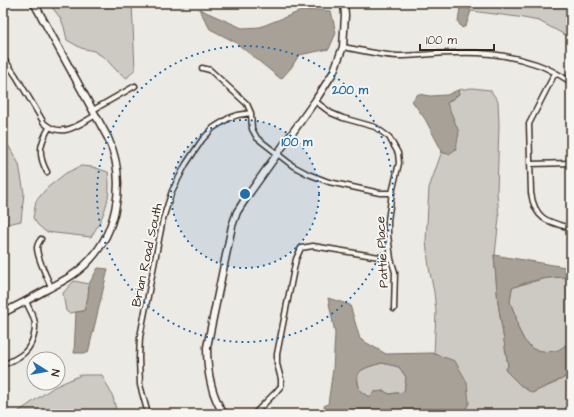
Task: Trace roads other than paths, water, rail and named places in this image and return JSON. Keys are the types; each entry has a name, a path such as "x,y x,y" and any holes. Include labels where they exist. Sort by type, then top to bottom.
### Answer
{"street":[{"path":"3,313 67,279 84,266 97,251 112,222 118,188 116,163 111,144 34,3"},
{"path":"224,414 219,407 211,386 207,363 207,347 232,226 237,212 246,198 315,101 333,73 343,47 345,15 344,3"},
{"path":"343,47 396,56 454,52 476,53 513,58 537,64 571,82"},
{"path":"3,59 16,76 44,123 49,128 55,130 62,131 70,129 135,86"},
{"path":"202,68 210,70 248,104 251,113 252,130 257,138 293,166 317,178 329,182 380,193 392,193"},
{"path":"555,73 529,124 532,203 537,212 543,218 551,223 571,228"},
{"name":"Pattie Place","path":"315,101 325,109 343,118 375,127 388,136 398,153 398,163 388,220 391,259 395,272 394,309"},
{"name":"Brian Road South","path":"148,414 140,385 140,337 163,219 172,191 186,164 202,140 213,128 229,118 251,113"},
{"path":"47,172 42,163 40,150 49,128"},
{"path":"530,164 571,163"},
{"path":"41,239 38,243 38,250 43,268 51,287"},
{"path":"254,414 281,386 281,379 277,364 277,354 296,259 301,248 313,246 391,259"},
{"path":"3,365 26,352 32,340 35,324 26,301"}]}
